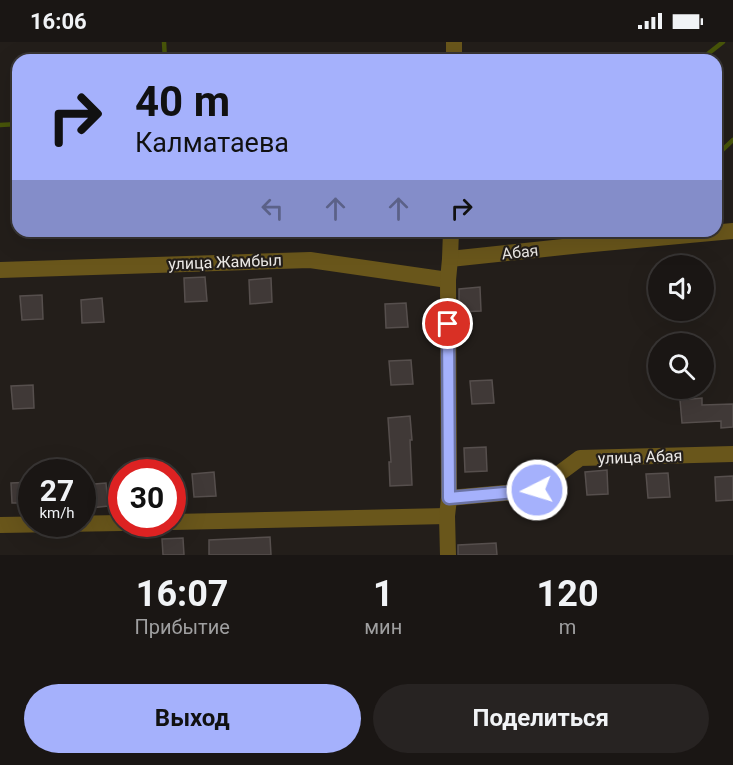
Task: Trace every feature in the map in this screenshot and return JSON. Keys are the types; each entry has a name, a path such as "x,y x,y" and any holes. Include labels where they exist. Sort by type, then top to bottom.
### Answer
{"street":[{"path":"448,555 448,280 451,237"},
{"name":"Абая","path":"450,260 663,237"},
{"name":"улица Жамбыл","path":"0,270 310,260 448,280"},
{"name":"улица Абая","path":"449,498 537,490 580,458 733,454"},
{"path":"186,522 447,516"},
{"path":"0,525 108,523"}],"building":[{"path":"205,277 207,301 185,302 184,278"},
{"path":"271,278 272,302 250,304 249,280"},
{"path":"480,287 481,311 459,312 459,289"},
{"path":"42,295 43,319 22,320 20,296"},
{"path":"102,298 104,322 82,323 81,300"},
{"path":"406,303 408,327 386,328 385,304"},
{"path":"411,360 413,384 391,385 389,361"},
{"path":"492,380 494,403 472,404 470,381"},
{"path":"33,385 34,408 13,409 11,386"},
{"path":"702,399 702,405 733,404 733,427 721,428 721,421 682,423 680,400"},
{"path":"410,416 412,485 390,486 388,418"},
{"path":"486,447 487,471 465,472 464,448"},
{"path":"607,470 608,494 587,495 585,472"},
{"path":"214,472 216,496 194,497 192,474"},
{"path":"668,473 670,497 648,498 646,474"},
{"path":"733,476 733,500 716,501 715,477"},
{"path":"11,483 18,483 18,503 12,503"},
{"path":"106,483 108,506 96,507 96,484"},
{"path":"270,537 271,555 209,555 209,540"},
{"path":"183,538 184,555 163,555 162,539"},
{"path":"496,543 497,555 458,555 458,545"}],"waterway":[{"path":"164,42 165,54"},
{"path":"708,54 723,42"},
{"path":"0,125 12,124"},
{"path":"722,150 733,140"}],"route":[{"path":"448,324 449,498 537,490"}]}
